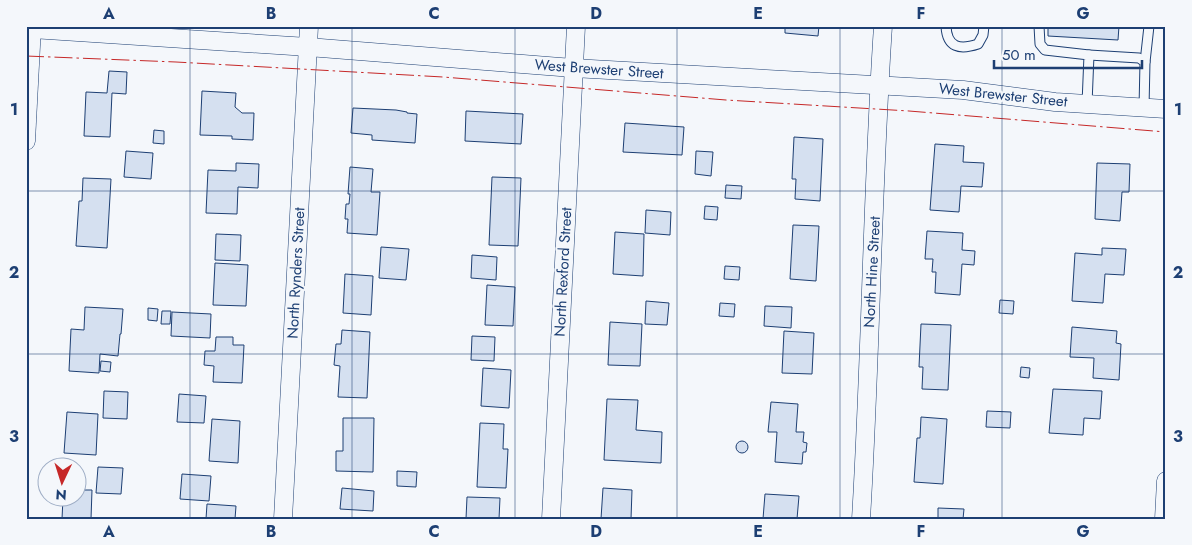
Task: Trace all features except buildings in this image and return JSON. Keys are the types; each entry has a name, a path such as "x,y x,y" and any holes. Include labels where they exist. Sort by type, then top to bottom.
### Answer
{"street":[{"name":"North Rynders Street","path":"283,519 309,26"},
{"name":"North Rexford Street","path":"551,519 576,26"},
{"name":"North Hine Street","path":"860,519 883,26"},
{"name":"West Brewster Street","path":"32,28 573,68 963,90 1055,102 1166,109"},
{"path":"26,141 32,28"},
{"path":"1164,519 1166,481"}],"lane":[{"path":"946,26 947,37 951,43 969,47 978,44 983,35 984,26"},
{"path":"1039,26 1040,44 1045,50 1139,58 1146,62"},
{"path":"1144,108 1149,26"},
{"path":"1087,104 1089,55"}],"power":[{"path":"26,56 176,62 443,77 1166,132"}]}
